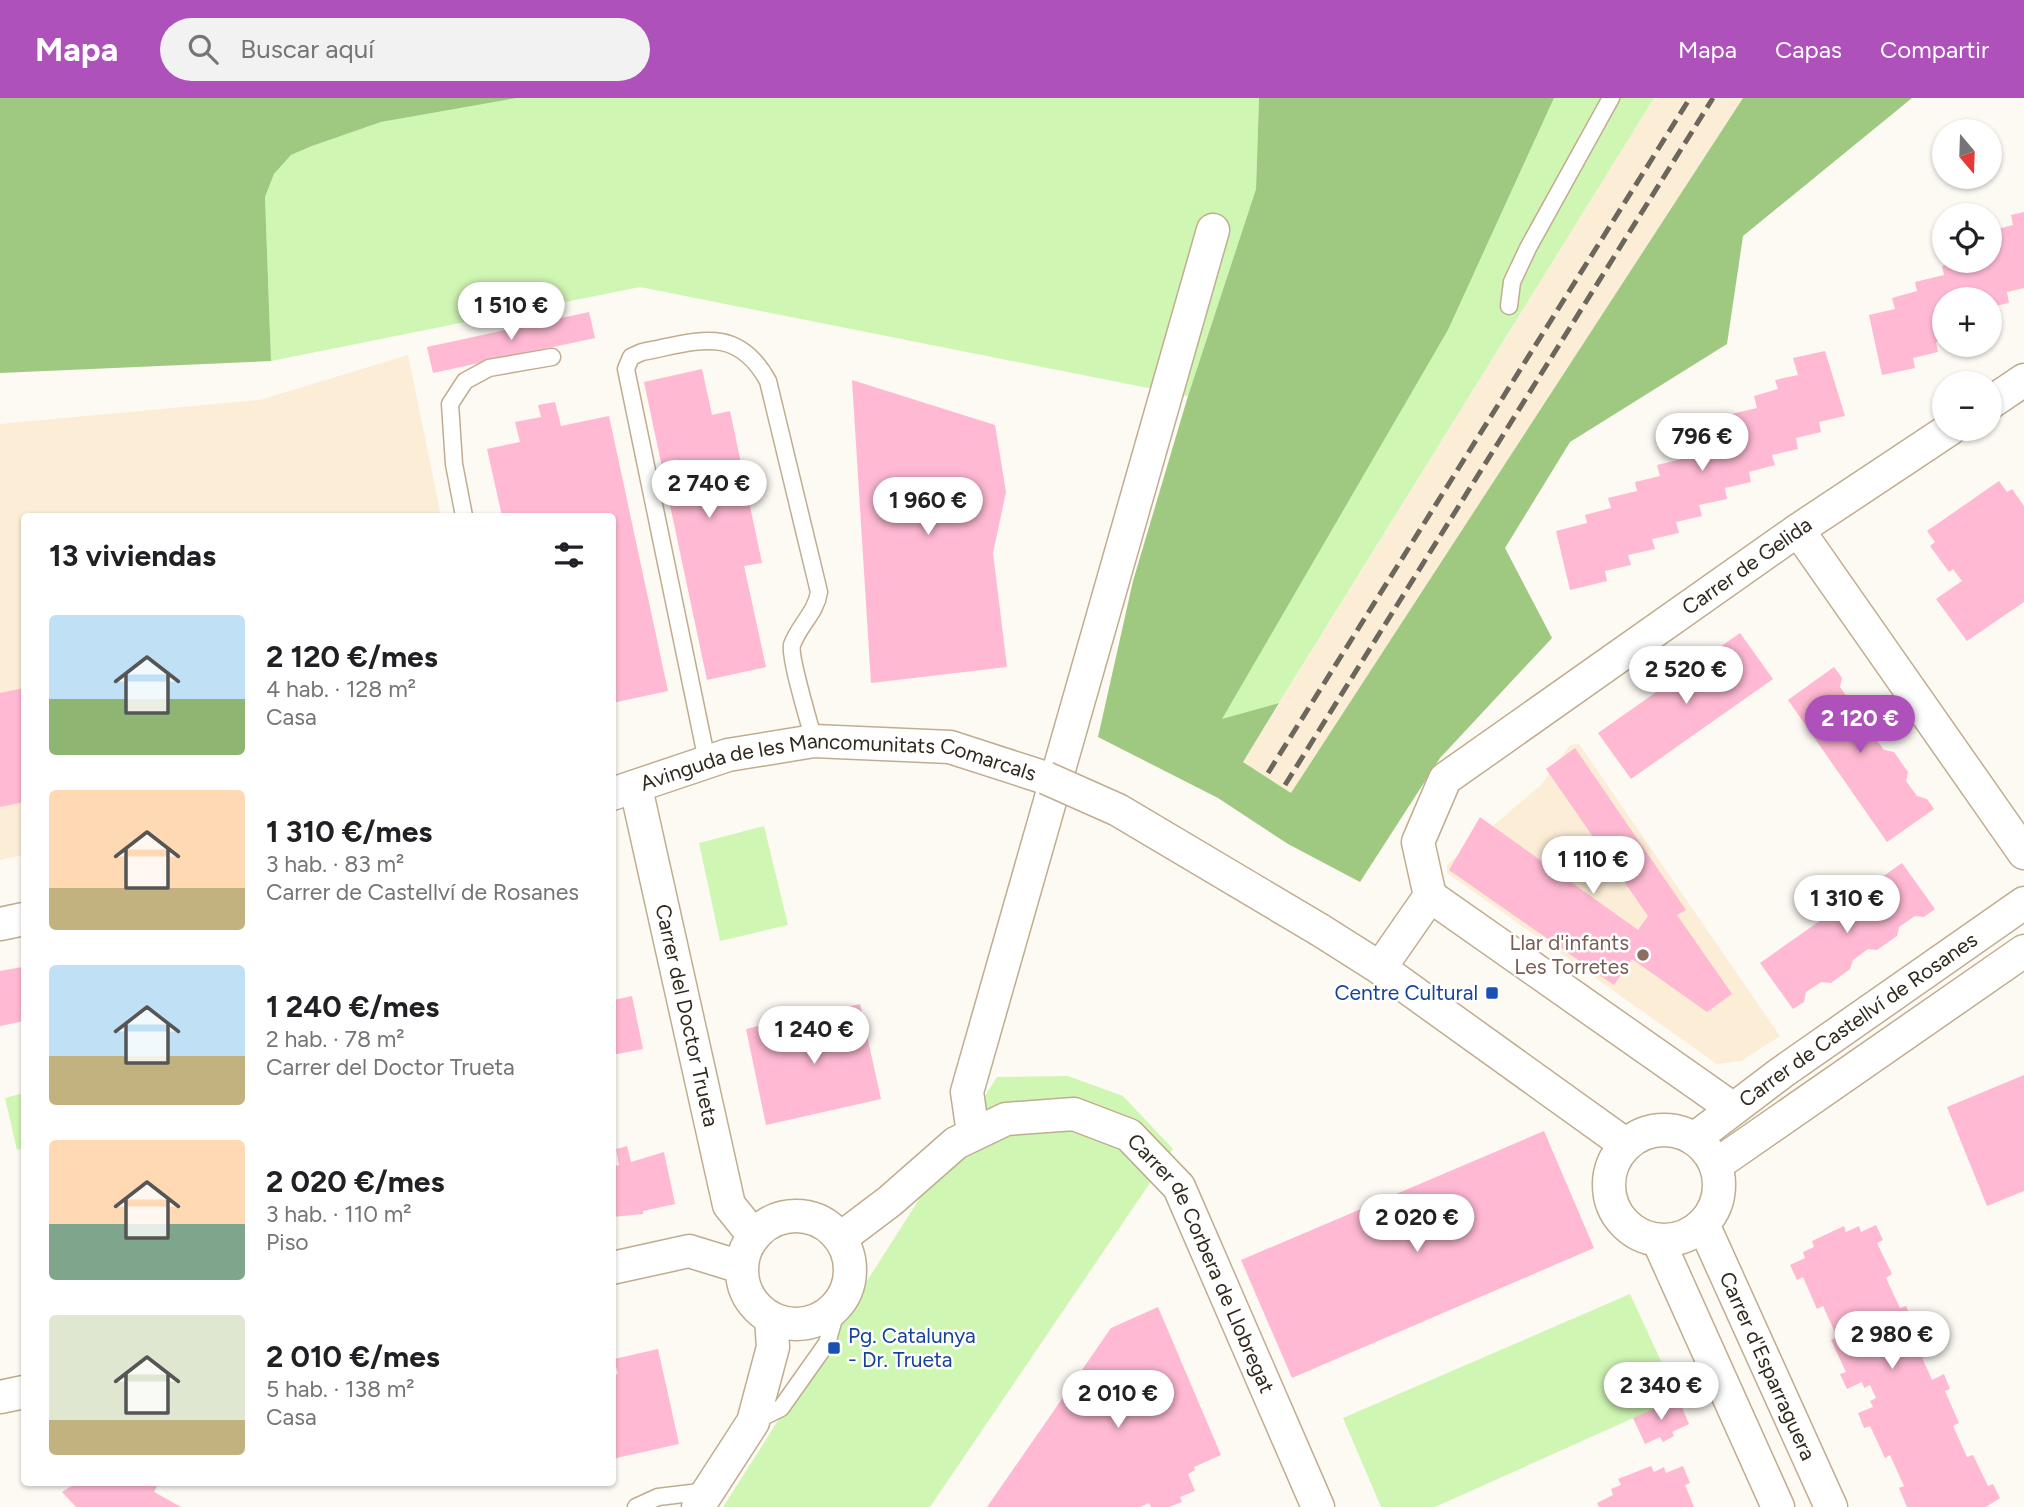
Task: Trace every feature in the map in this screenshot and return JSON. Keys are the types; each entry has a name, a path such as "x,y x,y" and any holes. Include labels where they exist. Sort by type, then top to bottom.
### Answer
{"street":[{"path":"973,1133 967,1092 1213,230"},
{"path":"2002,394 2024,380"},
{"name":"Carrer de Gelida","path":"1430,896 1418,842 1445,779 1798,530 1932,441"},
{"path":"1798,530 2024,853"},
{"name":"Avinguda de les Mancomunitats Comarcals","path":"624,791 707,761 814,741 950,747 1046,778 1118,810 1380,968"},
{"name":"Carrer del Doctor Trueta","path":"624,791 729,1205 754,1236"},
{"path":"1625,1144 1380,968 1430,896 1732,1108"},
{"name":"Carrer de Castellví de Rosanes","path":"1694,1139 1732,1108 2024,903"},
{"path":"0,924 21,920"},
{"name":"Carrer de Castellví de Rosanes","path":"1716,1165 2024,951"},
{"name":"Carrer de Corbera de Llobregat","path":"841,1238 890,1201 956,1143 1006,1119 1074,1114 1129,1135 1179,1187 1318,1507"},
{"path":"1659,1130 1678,1131 1694,1139 1707,1151 1716,1165 1718,1196 1703,1224 1690,1234 1658,1240 1641,1236 1626,1226 1615,1211 1609,1194 1609,1176 1614,1159 1625,1144 1641,1134 1659,1130"},
{"path":"798,1215 829,1226 841,1238 849,1255 851,1273 847,1290 838,1305 824,1317 807,1323 789,1324 771,1319 748,1297 742,1283 741,1267 747,1245 766,1224 781,1217 798,1215"},
{"name":"Carrer d'Esparraguera","path":"1703,1224 1831,1507"},
{"path":"1658,1240 1777,1507"},
{"path":"616,1267 689,1251 741,1267"},
{"path":"703,1499 753,1422 773,1348 771,1319"},
{"path":"0,1397 21,1393"}],"lane":[{"path":"1509,306 1512,282 1528,248 1611,98"},
{"path":"707,761 626,369 631,358 654,350 714,339 743,350 758,361 768,381 819,592 817,606 801,625 791,649 814,741"},
{"path":"463,513 454,464 450,404 466,382 489,368 552,358"},
{"path":"753,1422 781,1408 827,1343 838,1305"},
{"path":"636,1507 658,1497 703,1499"}],"shaded area":[{"path":"1654,98 1743,98 1291,793 1243,762"},
{"path":"408,355 440,513 21,513 21,856 0,860 0,424 260,400"},
{"name":"Llar d'infants Les Torretes","path":"1579,744 1780,1036 1741,1061 1717,1064 1447,873 1447,865 1541,785 1570,745"}],"green space":[{"path":"0,98 517,98 381,122 291,155 274,174 265,197 271,361 0,373"},
{"path":"517,98 1259,98 1256,189 1188,396 640,287 271,361 265,197 274,174 291,155 381,122"},
{"path":"1259,98 1554,98 1448,330 1222,719 1279,703 1243,762 1291,793 1743,98 1912,98 1743,236 1727,344 1570,442 1505,548 1552,638 1440,758 1360,882 1288,844 1218,798 1098,737 1133,581 1188,396 1256,189"},
{"path":"1554,98 1654,98 1279,703 1221,720 1448,330"},
{"path":"764,826 788,925 720,941 699,843"},
{"path":"1068,1076 1123,1096 1173,1149 930,1507 723,1507 997,1077"},
{"path":"21,1094 21,1149 17,1150 5,1098"},
{"path":"1630,1294 1678,1398 1435,1507 1381,1507 1343,1418"}],"building":[{"path":"2024,212 2024,288 2007,292 2009,303 2002,304 2002,287 1932,287 1932,353 1913,358 1915,368 1882,375 1869,315 1895,309 1892,298 1917,291 1915,282 1944,273 2002,273 2002,228 2013,225 2011,215"},
{"path":"589,312 595,338 433,373 427,347"},
{"path":"1825,351 1845,416 1819,422 1821,432 1796,438 1798,449 1772,455 1775,465 1749,472 1751,482 1725,488 1727,499 1699,505 1702,516 1676,522 1679,533 1652,539 1655,549 1628,555 1631,565 1605,571 1607,581 1570,590 1556,531 1587,523 1585,515 1611,508 1608,498 1637,491 1635,482 1660,476 1657,465 1682,459 1679,449 1707,443 1704,432 1729,425 1727,415 1757,408 1754,396 1778,389 1775,380 1798,375 1793,358"},
{"path":"702,369 712,415 730,411 762,563 744,566 766,667 707,680 644,382"},
{"path":"852,380 995,425 1006,492 993,553 1007,667 871,683"},
{"path":"555,402 561,426 609,416 668,691 616,702 616,513 501,513 487,449 520,442 515,422 541,417 538,405"},
{"path":"1999,481 2007,492 2012,489 2024,506 2024,602 1967,641 1936,599 1962,581 1953,569 1949,572 1930,546 1935,542 1927,531"},
{"path":"1740,633 1773,679 1631,779 1598,733"},
{"path":"1834,667 1842,678 1840,687 1851,703 1861,705 1875,725 1873,735 1884,750 1894,752 1908,772 1906,781 1917,796 1927,799 1934,809 1887,842 1788,700"},
{"path":"21,689 21,803 0,807 0,693"},
{"path":"1575,748 1686,910 1677,915 1732,994 1707,1012 1632,959 1614,985 1449,870 1480,817 1638,930 1648,916 1546,769"},
{"path":"1902,863 1935,909 1924,917 1915,916 1899,927 1897,936 1877,950 1868,949 1853,960 1850,969 1831,983 1821,982 1806,992 1804,1002 1793,1009 1760,963"},
{"path":"21,967 21,1022 0,1026 0,971"},
{"path":"632,996 643,1049 616,1054 616,1000"},
{"path":"860,1004 881,1099 766,1125 746,1029 789,1019 793,1036 820,1029 817,1013"},
{"path":"2024,1075 2024,1191 1987,1206 1947,1107"},
{"path":"1544,1131 1594,1248 1292,1378 1241,1260"},
{"path":"627,1146 631,1162 664,1152 675,1204 643,1211 643,1214 616,1217 616,1166 619,1165 616,1149"},
{"path":"1876,1225 1883,1240 1877,1243 1892,1274 1886,1278 1900,1308 1906,1306 1920,1338 1926,1335 1933,1349 1921,1355 1932,1380 1944,1374 1950,1389 1945,1391 1959,1423 1953,1426 1967,1457 1973,1455 1988,1486 1993,1484 2000,1498 1986,1507 1907,1507 1899,1488 1904,1486 1890,1455 1885,1458 1870,1426 1864,1428 1858,1413 1873,1407 1870,1401 1876,1398 1870,1385 1864,1388 1862,1382 1847,1389 1840,1374 1846,1372 1831,1340 1837,1337 1823,1306 1817,1309 1803,1277 1797,1280 1790,1265 1805,1258 1803,1252 1814,1247 1812,1241 1844,1226 1846,1232 1859,1226 1861,1232"},
{"path":"1158,1307 1221,1455 1194,1467 1195,1470 1188,1474 1195,1491 1180,1497 1182,1502 1169,1507 1151,1507 1149,1503 1140,1507 987,1507 1111,1328"},
{"path":"658,1349 679,1444 616,1458 616,1359"},
{"path":"1678,1398 1689,1424 1672,1432 1674,1436 1663,1442 1660,1437 1645,1444 1633,1418"},
{"path":"1651,1466 1654,1472 1664,1467 1666,1473 1683,1466 1690,1483 1685,1485 1694,1507 1599,1507 1597,1503 1613,1495 1611,1489 1621,1485 1618,1479"},
{"path":"72,1486 157,1486 154,1492 181,1507 76,1507 62,1492"}],"railway":[{"path":"1268,773 1690,98"},
{"path":"1285,785 1713,98"}],"place":[{"name":"Llar d'infants Les Torretes","path":"1643,955"},
{"name":"Centre Cultural","path":"1492,993"},
{"name":"Pg. Catalunya - Dr. Trueta","path":"834,1348"}]}
